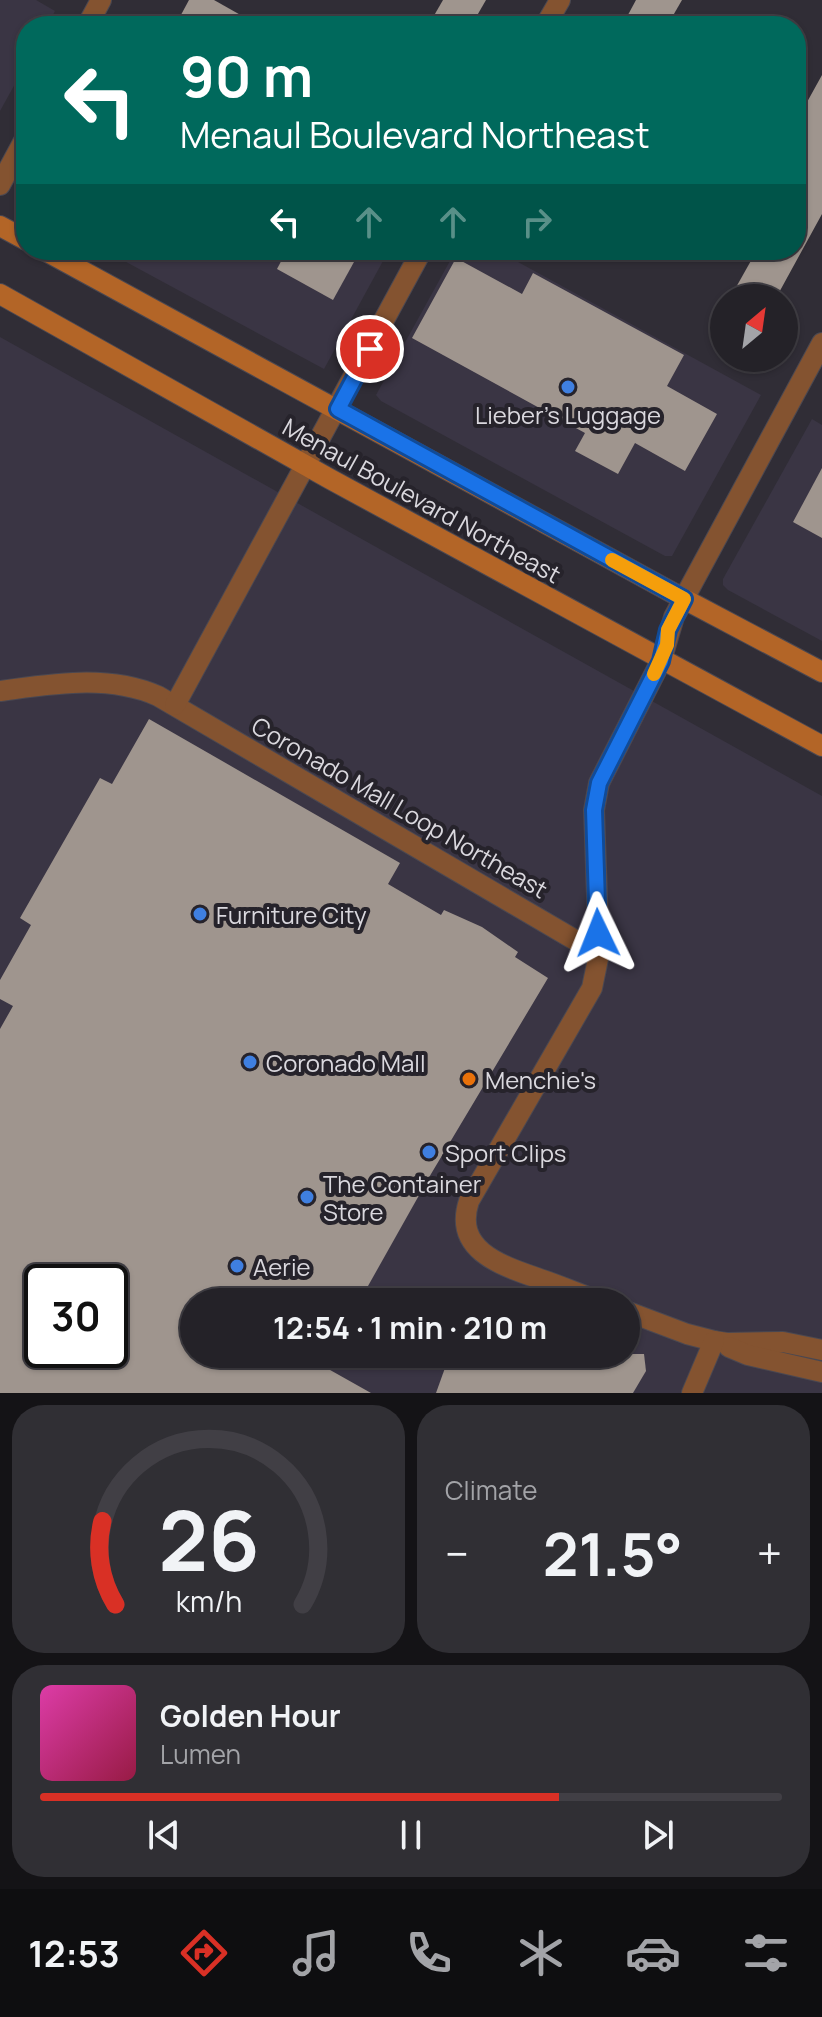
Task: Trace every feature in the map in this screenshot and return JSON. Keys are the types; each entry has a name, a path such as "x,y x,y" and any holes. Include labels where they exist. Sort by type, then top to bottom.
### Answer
{"main road":[{"name":"Menaul Boulevard Northeast","path":"62,260 822,672"},
{"name":"Menaul Boulevard Northeast","path":"0,294 661,661 822,746"}],"street":[{"path":"0,185 16,155"},
{"path":"175,705 417,260"},
{"path":"565,1288 489,1259 471,1238 466,1213 469,1201 592,988 599,954 596,797 611,756 661,661 668,630 822,343"},
{"name":"Coronado Mall Loop Northeast","path":"0,691 104,682 141,689 175,705 599,954"},
{"path":"640,1316 714,1341 783,1342 822,1350"},
{"path":"714,1341 748,1355 822,1372"},
{"path":"692,1393 714,1341"}],"shaded area":[{"path":"0,0 36,0 55,11 52,16 16,16 16,82 0,111"},
{"path":"122,260 384,260 324,369"},
{"path":"450,260 514,260 710,367 710,372 719,372 761,395 672,556 665,556 381,401 376,395"},
{"path":"0,337 822,796 822,1393 0,1393"},
{"path":"812,419 822,425 822,641 723,585 723,579"}],"building":[{"path":"189,0 214,0 242,16 180,16"},
{"path":"443,0 486,0 477,16 434,16"},
{"path":"636,0 682,0 673,16 627,16"},
{"path":"822,75 822,214 806,243 806,104"},
{"path":"282,260 354,262 333,300 277,269"},
{"path":"455,260 522,294 533,273 684,355 667,386 717,414 685,471 635,443 618,474 575,451 585,433 412,338"},
{"path":"751,260 797,260 784,284 738,284"},
{"path":"822,468 822,538 793,522"},
{"name":"Coronado Mall","path":"149,719 400,863 388,884 441,915 444,910 482,927 518,952 515,957 548,978 367,1288 180,1288 180,1368 327,1368 371,1393 0,1393 0,1029 13,1006 0,999 0,980 31,925 20,918 100,778 112,784"},
{"path":"640,1354 644,1354 646,1371 633,1393 436,1393 445,1368 640,1368"}],"slow traffic":[{"path":"612,560 684,599 668,630 667,645 654,674"}],"place":[{"name":"Lieber's Luggage","path":"568,387"},
{"name":"Furniture City","path":"200,914"},
{"name":"Coronado Mall","path":"250,1062"},
{"name":"Menchie's","path":"469,1079"},
{"name":"Sport Clips","path":"429,1152"},
{"name":"The Container Store","path":"307,1197"},
{"name":"Aerie","path":"237,1266"}],"route":[{"path":"370,349 338,409 684,599 668,630 661,661 599,783 594,810 598,933"}]}
